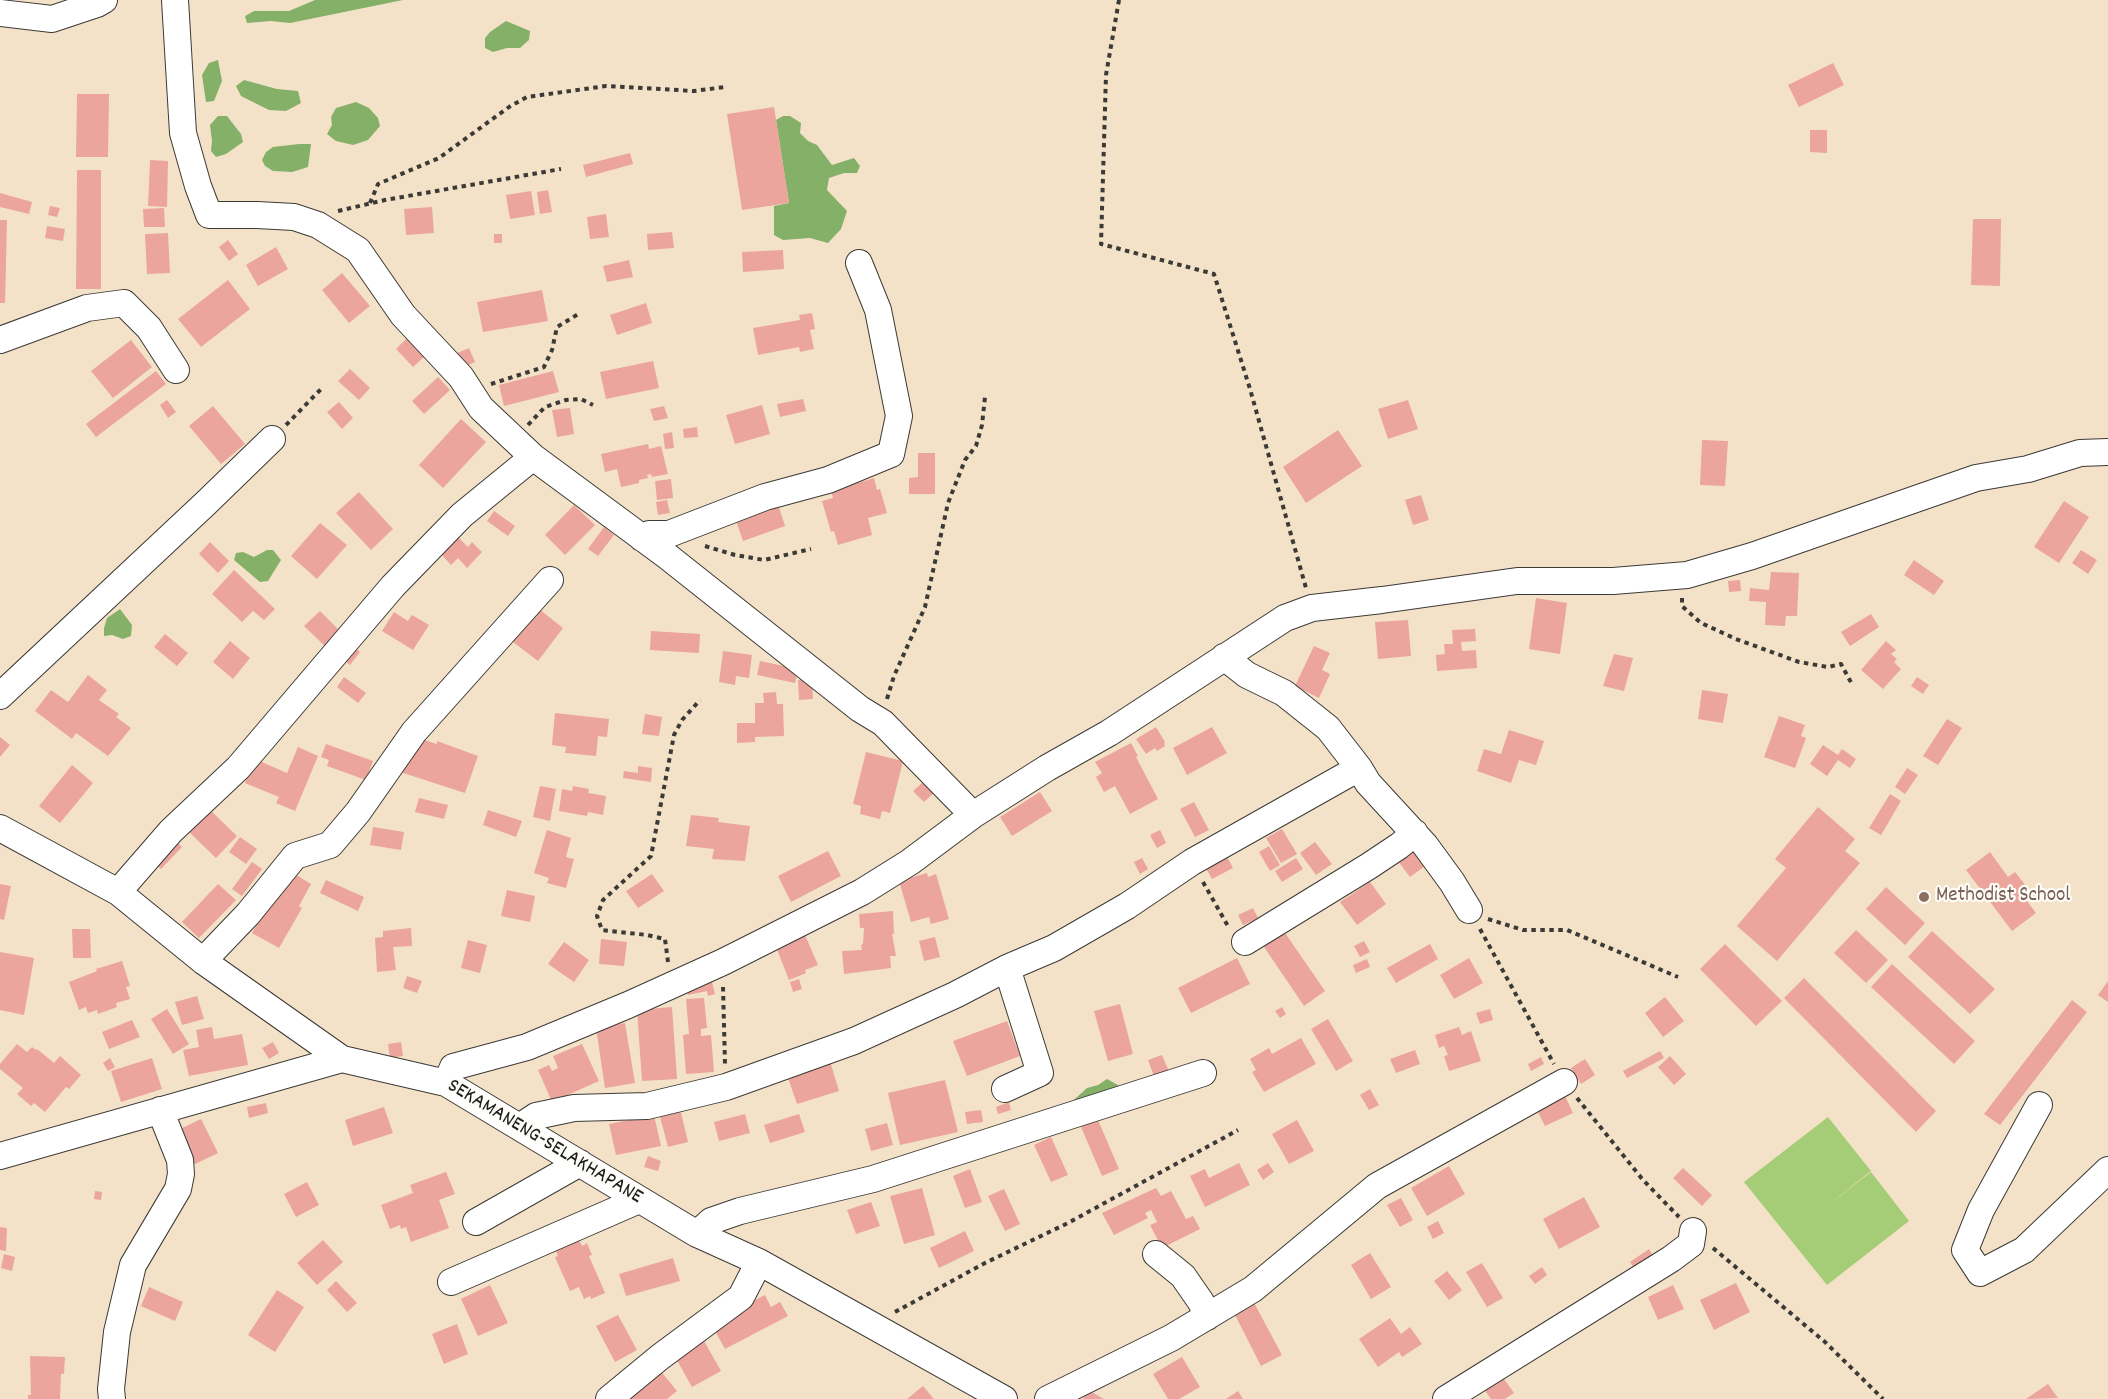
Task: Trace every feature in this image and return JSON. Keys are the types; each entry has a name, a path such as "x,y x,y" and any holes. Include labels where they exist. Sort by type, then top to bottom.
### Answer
{"street":[{"path":"13,9 52,19 104,0"},
{"path":"175,0 183,134 209,215 294,218 318,225 358,250 403,315 461,377 481,408 533,457 642,538 860,710 883,723 973,815"},
{"path":"642,538 649,534 669,534 727,510 780,492 828,480 891,454 899,416 878,310 859,263"},
{"path":"0,340 87,308 124,303 149,328 176,370"},
{"path":"0,696 272,439"},
{"path":"446,1083 453,1067 527,1047 723,962 862,892 910,862 973,815 1047,768 1109,734 1285,618 1312,608 1517,581 1613,581 1687,575 1752,556 1976,478 2028,469 2080,453 2108,452"},
{"path":"118,892 171,831 238,768 393,586 462,515 533,457"},
{"path":"203,960 248,914 295,856 330,845 358,812 414,732 550,580"},
{"path":"1224,657 1247,675 1284,693 1328,728 1368,783 1414,832 1452,882 1469,910"},
{"path":"521,1126 536,1116 574,1108 647,1106 726,1087 854,1041 1054,948 1127,906 1192,861 1359,768"},
{"name":"SEKAMANENG-SELAKHAPANE","path":"0,828 118,892 203,960 342,1059 446,1083 521,1126 697,1234 759,1262 1004,1399"},
{"path":"1245,942 1399,846 1414,832"},
{"path":"1005,1089 1040,1073 1007,968"},
{"path":"0,1156 342,1059"},
{"path":"697,1234 711,1221 873,1179 1203,1073"},
{"path":"1048,1399 1171,1338 1253,1289 1377,1186 1564,1082"},
{"path":"2040,1105 1980,1210 1965,1250 1980,1273 2024,1250 2108,1170"},
{"path":"112,1399 117,1332 133,1265 177,1189 182,1174 180,1160 160,1110"},
{"path":"476,1222 580,1164"},
{"path":"451,1282 639,1200"},
{"path":"1446,1399 1671,1259 1691,1244 1693,1232"},
{"path":"1156,1254 1182,1276 1202,1302 1207,1317"},
{"path":"609,1399 660,1357 741,1297 759,1262"}],"path":[{"path":"1119,0 1106,75 1101,244 1214,274 1250,389 1312,608"},
{"path":"370,203 378,184 439,158 509,107 527,97 606,86 694,91 725,87"},
{"path":"318,225 336,211 370,203 561,169"},
{"path":"470,390 544,367 552,350 557,327 580,313"},
{"path":"272,439 323,387"},
{"path":"883,723 888,712 886,697 925,606 948,503 965,460 976,446 982,425 985,397"},
{"path":"508,431 530,424 545,407 566,400 581,399 593,405"},
{"path":"681,529 690,541 735,555 764,560 811,549"},
{"path":"1687,575 1681,592 1682,606 1701,623 1736,639 1799,662 1828,667 1841,664 1853,686"},
{"path":"667,987 665,939 602,930 597,916 603,900 651,856 674,735 682,720 700,700"},
{"path":"1192,861 1236,944 1245,942"},
{"path":"1469,910 1476,911 1489,920 1523,930 1567,930 1678,977"},
{"path":"723,962 726,1087"},
{"path":"870,1325 1238,1130"},
{"path":"1693,1232 1825,1341 1883,1399"}],"green space":[{"path":"315,0 403,0 290,23 271,21 247,23 245,16 254,11 289,11"},
{"path":"506,21 530,31 529,40 520,48 507,48 493,52 485,48 485,38"},
{"path":"218,60 222,81 214,101 206,102 202,75 209,63"},
{"path":"244,80 277,89 298,91 301,103 286,111 269,110 241,96 236,86"},
{"path":"356,102 369,108 378,118 380,126 368,140 353,145 336,141 327,134 332,125 331,117 336,108"},
{"path":"218,116 227,116 241,134 243,142 226,154 216,157 211,151 210,125"},
{"path":"783,116 790,116 801,123 800,133 808,141 817,145 832,165 854,158 860,166 857,173 844,173 829,178 827,190 847,211 841,229 828,243 810,238 783,240 774,235 774,206 789,203 776,120"},
{"path":"311,144 308,167 292,172 273,171 265,166 262,160 266,152 273,147"},
{"path":"267,550 273,550 281,560 268,581 260,582 234,560 236,553 243,552 254,557"},
{"path":"120,609 132,625 131,636 123,639 112,635 104,636 107,618"},
{"path":"1107,1079 1118,1085 1118,1092 1066,1107 1087,1088"},
{"path":"1828,1117 1871,1171 1822,1210 1871,1172 1909,1221 1827,1285 1744,1182"}],"building":[{"path":"1833,63 1844,85 1799,107 1788,85"},
{"path":"77,94 109,94 108,157 76,157"},
{"path":"774,107 789,203 742,210 727,114"},
{"path":"1810,130 1827,130 1827,153 1810,152"},
{"path":"630,153 633,164 586,177 583,165"},
{"path":"150,160 168,161 167,207 148,206"},
{"path":"77,170 101,170 101,289 76,289"},
{"path":"548,190 552,212 540,214 537,192"},
{"path":"531,191 535,215 510,219 506,195"},
{"path":"0,193 32,202 29,214 0,207"},
{"path":"50,206 60,208 57,217 48,215"},
{"path":"432,207 434,233 406,235 404,209"},
{"path":"164,208 165,227 144,227 143,209"},
{"path":"606,214 609,237 590,239 587,217"},
{"path":"1973,219 2001,219 2000,286 1971,285"},
{"path":"0,220 7,220 5,303 0,303"},
{"path":"47,226 65,229 63,241 45,238"},
{"path":"672,232 674,248 648,250 647,234"},
{"path":"168,233 170,273 147,274 145,234"},
{"path":"494,234 502,234 502,243 494,243"},
{"path":"228,240 238,254 229,261 219,247"},
{"path":"276,247 288,269 258,286 246,265"},
{"path":"783,250 784,269 743,272 742,252"},
{"path":"629,260 633,277 607,282 603,266"},
{"path":"342,273 370,306 349,323 322,290"},
{"path":"228,280 250,309 201,347 178,319"},
{"path":"542,290 548,321 483,332 477,302"},
{"path":"646,303 652,323 617,335 610,315"},
{"path":"812,313 815,329 810,330 814,349 800,352 799,347 758,355 753,328 800,320 799,315"},
{"path":"407,338 424,357 413,367 396,349"},
{"path":"131,340 152,367 113,398 91,371"},
{"path":"469,348 475,362 462,368 455,354"},
{"path":"653,361 659,388 606,399 600,372"},
{"path":"350,369 370,388 359,400 338,381"},
{"path":"156,371 166,384 96,437 86,424"},
{"path":"553,371 559,392 504,406 499,385"},
{"path":"438,377 450,390 424,414 412,401"},
{"path":"803,399 806,411 780,417 777,404"},
{"path":"167,400 176,412 168,418 160,405"},
{"path":"1408,400 1418,429 1388,439 1378,409"},
{"path":"339,402 353,418 342,429 327,412"},
{"path":"762,405 770,434 735,444 726,415"},
{"path":"213,406 245,444 221,464 189,426"},
{"path":"664,406 668,418 654,421 650,409"},
{"path":"570,408 574,434 557,437 552,410"},
{"path":"461,419 486,442 443,488 419,465"},
{"path":"697,427 698,437 684,438 683,429"},
{"path":"1338,430 1362,466 1306,503 1283,467"},
{"path":"672,432 674,448 665,449 663,434"},
{"path":"1702,440 1728,441 1725,486 1700,485"},
{"path":"648,444 649,449 661,446 668,474 652,477 651,474 647,475 648,478 639,480 639,483 621,487 617,469 605,472 601,454"},
{"path":"918,453 935,453 935,494 909,494 909,478 918,477"},
{"path":"874,478 887,513 868,518 872,535 838,545 834,531 831,532 822,501 833,498 831,491"},
{"path":"671,479 673,498 657,500 655,481"},
{"path":"359,492 393,529 371,550 336,513"},
{"path":"1421,495 1429,520 1413,525 1405,500"},
{"path":"667,500 670,513 658,515 656,502"},
{"path":"777,501 785,526 743,541 734,515"},
{"path":"2064,501 2089,517 2059,563 2034,547"},
{"path":"574,505 595,525 565,555 545,535"},
{"path":"494,511 515,526 508,536 487,521"},
{"path":"320,523 347,545 317,579 291,556"},
{"path":"604,527 614,535 598,556 588,549"},
{"path":"458,537 468,547 472,542 482,552 467,568 458,558 451,565 441,554"},
{"path":"210,542 229,561 218,573 199,554"},
{"path":"2081,550 2097,560 2088,574 2072,563"},
{"path":"1914,560 1944,581 1934,595 1904,575"},
{"path":"234,570 275,609 264,620 253,611 242,622 212,594"},
{"path":"1771,572 1799,573 1797,616 1786,616 1785,626 1765,625 1766,602 1749,601 1750,588 1769,590"},
{"path":"1740,580 1741,591 1729,592 1728,581"},
{"path":"1536,598 1567,603 1560,654 1529,649"},
{"path":"539,609 563,628 538,661 513,642"},
{"path":"320,611 342,633 327,648 304,626"},
{"path":"394,612 408,621 412,615 429,625 413,650 382,631"},
{"path":"1871,614 1879,627 1850,646 1841,632"},
{"path":"1408,620 1411,656 1378,659 1375,622"},
{"path":"1475,629 1476,641 1461,642 1462,651 1476,650 1477,668 1437,671 1436,655 1445,654 1444,644 1453,644 1452,630"},
{"path":"651,631 700,634 699,653 650,650"},
{"path":"165,634 188,653 177,666 154,647"},
{"path":"230,641 250,658 233,679 213,662"},
{"path":"1886,641 1896,650 1891,654 1897,659 1894,662 1901,669 1883,689 1861,670"},
{"path":"350,644 360,652 350,665 339,656"},
{"path":"1314,646 1330,653 1322,670 1330,674 1319,698 1295,686"},
{"path":"723,651 752,655 749,678 736,676 735,685 719,682"},
{"path":"1614,654 1633,658 1624,691 1603,686"},
{"path":"760,661 798,669 795,683 757,675"},
{"path":"88,675 107,690 99,700 119,714 116,717 131,728 108,756 76,733 72,739 35,711 51,690 68,702"},
{"path":"344,677 366,693 358,703 337,687"},
{"path":"1917,677 1929,685 1923,694 1911,686"},
{"path":"798,680 812,680 813,699 799,700"},
{"path":"1702,690 1728,694 1723,723 1698,719"},
{"path":"776,692 777,704 783,704 784,736 755,737 755,742 737,743 737,723 755,723 755,703 764,703 763,693"},
{"path":"555,713 609,719 607,737 598,736 596,756 565,753 566,747 552,745"},
{"path":"645,714 662,717 659,736 642,734"},
{"path":"1779,716 1805,725 1801,736 1806,738 1795,768 1764,757"},
{"path":"1947,719 1962,728 1938,765 1923,756"},
{"path":"1156,727 1165,746 1157,751 1155,748 1146,754 1136,739"},
{"path":"1212,727 1227,753 1187,775 1173,748"},
{"path":"1509,730 1544,741 1536,765 1519,760 1511,783 1477,771 1484,749 1501,754"},
{"path":"0,737 10,745 0,757"},
{"path":"418,738 437,744 437,741 478,756 465,793 400,772"},
{"path":"1131,743 1158,799 1130,814 1115,786 1104,792 1096,777 1102,773 1095,762"},
{"path":"326,744 373,761 366,780 327,766 329,760 321,757"},
{"path":"1823,745 1838,755 1842,749 1856,759 1850,768 1838,760 1827,776 1810,764"},
{"path":"298,747 318,756 295,811 276,803 279,797 245,783 255,759 287,773"},
{"path":"866,752 903,761 890,813 882,811 880,819 860,814 861,806 853,804"},
{"path":"72,765 93,783 60,823 39,806"},
{"path":"638,766 652,768 651,782 623,778 624,771 638,773"},
{"path":"1907,768 1918,775 1905,794 1895,787"},
{"path":"923,782 934,793 924,802 913,791"},
{"path":"540,786 556,789 550,821 533,817"},
{"path":"573,786 589,789 588,793 606,796 603,815 588,812 587,816 559,811 562,789 572,791"},
{"path":"1040,792 1052,811 1012,836 1000,817"},
{"path":"1890,794 1901,801 1881,835 1869,828"},
{"path":"419,798 448,805 444,819 415,812"},
{"path":"1194,802 1209,830 1195,837 1180,809"},
{"path":"1818,807 1855,839 1845,851 1860,863 1777,961 1737,926 1786,868 1775,859"},
{"path":"208,808 237,836 216,858 187,830"},
{"path":"488,810 522,821 516,837 483,825"},
{"path":"691,815 719,818 718,822 750,826 745,861 712,859 714,849 686,846"},
{"path":"373,827 404,832 401,850 370,845"},
{"path":"1282,829 1297,854 1281,863 1266,838"},
{"path":"547,830 571,838 566,857 574,859 566,888 547,883 549,878 534,873"},
{"path":"1160,830 1166,843 1157,848 1150,835"},
{"path":"240,837 257,849 246,864 229,852"},
{"path":"174,839 182,847 161,869 153,861"},
{"path":"1315,842 1332,864 1316,875 1300,853"},
{"path":"1414,843 1429,863 1410,877 1395,857"},
{"path":"1269,846 1280,865 1270,871 1259,852"},
{"path":"828,851 841,876 791,902 778,876"},
{"path":"1990,852 2008,877 2015,872 2034,896 2027,901 2036,913 2012,931 1966,870"},
{"path":"1225,853 1233,868 1212,879 1204,865"},
{"path":"1142,858 1148,869 1140,874 1134,862"},
{"path":"1296,858 1303,869 1282,882 1275,871"},
{"path":"252,862 262,869 242,896 232,889"},
{"path":"293,873 311,884 299,906 302,908 279,948 252,933 275,892 281,895"},
{"path":"927,873 928,877 936,874 949,919 931,924 929,917 911,922 899,881"},
{"path":"652,874 664,891 638,908 626,891"},
{"path":"326,880 364,897 358,911 320,893"},
{"path":"1370,882 1386,904 1357,925 1340,902"},
{"path":"0,884 11,886 4,920 0,919"},
{"path":"218,884 236,900 199,938 182,922"},
{"path":"1886,887 1925,923 1905,945 1866,909"},
{"path":"507,890 535,896 530,922 501,916"},
{"path":"1253,908 1258,918 1243,925 1238,915"},
{"path":"893,911 894,934 892,934 896,956 890,956 891,968 844,974 842,951 862,950 864,928 860,928 859,914"},
{"path":"1281,927 1325,991 1304,1006 1260,941"},
{"path":"411,928 412,946 393,947 396,970 377,972 375,938 383,937 383,931"},
{"path":"72,929 90,929 91,958 73,958"},
{"path":"1856,930 1888,960 1866,983 1834,953"},
{"path":"1932,931 1995,989 1970,1014 1908,957"},
{"path":"805,935 818,965 789,980 776,947"},
{"path":"935,937 940,957 924,961 919,941"},
{"path":"601,939 627,942 624,966 599,964"},
{"path":"468,940 487,945 480,973 461,968"},
{"path":"1364,941 1370,952 1360,957 1354,946"},
{"path":"564,942 589,960 574,982 548,964"},
{"path":"1430,944 1438,959 1396,983 1387,968"},
{"path":"1725,944 1782,1001 1756,1026 1700,969"},
{"path":"0,952 34,958 24,1015 0,1010"},
{"path":"1237,958 1250,984 1191,1013 1178,988"},
{"path":"1469,958 1483,983 1454,999 1440,975"},
{"path":"1367,959 1370,967 1356,973 1353,965"},
{"path":"122,961 130,986 126,987 130,999 116,1003 117,1007 98,1014 97,1010 88,1013 86,1007 79,1010 69,982 97,971 96,969"},
{"path":"1892,964 1975,1041 1954,1064 1871,987"},
{"path":"407,976 422,981 417,993 403,988"},
{"path":"711,978 715,994 708,996 707,991 688,995 686,983"},
{"path":"1804,978 1936,1111 1916,1132 1784,998"},
{"path":"799,979 802,989 793,992 790,982"},
{"path":"2108,981 2108,1002 2098,995"},
{"path":"197,996 204,1019 182,1025 175,1002"},
{"path":"1665,997 1684,1021 1663,1037 1645,1013"},
{"path":"704,998 707,1028 701,1029 701,1036 711,1035 714,1072 686,1074 683,1035 689,1034 686,999"},
{"path":"2072,1000 2087,1012 2000,1125 1984,1114"},
{"path":"1120,1004 1133,1054 1108,1061 1094,1011"},
{"path":"672,1007 677,1079 642,1081 637,1010"},
{"path":"1282,1007 1286,1014 1280,1018 1275,1011"},
{"path":"167,1009 189,1044 173,1054 151,1019"},
{"path":"1490,1009 1493,1020 1480,1024 1476,1013"},
{"path":"1328,1019 1353,1061 1336,1071 1311,1029"},
{"path":"132,1020 140,1037 109,1049 102,1032"},
{"path":"1007,1021 1020,1056 967,1076 953,1041"},
{"path":"625,1023 635,1083 605,1088 596,1028"},
{"path":"212,1027 214,1039 242,1034 248,1065 189,1076 183,1050 199,1047 196,1030"},
{"path":"1459,1027 1462,1035 1471,1031 1481,1061 1449,1071 1444,1056 1448,1055 1444,1046 1439,1048 1435,1035"},
{"path":"1301,1038 1316,1064 1264,1092 1252,1072 1256,1070 1250,1059 1269,1048 1272,1054"},
{"path":"273,1042 279,1053 269,1059 262,1048"},
{"path":"401,1042 403,1056 390,1058 388,1044"},
{"path":"17,1044 27,1052 32,1047 37,1049 54,1063 60,1056 81,1075 69,1089 66,1087 45,1112 34,1103 31,1106 17,1094 23,1088 0,1069 0,1064"},
{"path":"582,1044 599,1081 552,1102 538,1070 549,1065 552,1071 558,1068 553,1056"},
{"path":"1415,1050 1420,1064 1396,1073 1390,1059"},
{"path":"1660,1051 1664,1058 1627,1078 1623,1071"},
{"path":"1162,1055 1170,1074 1155,1079 1148,1060"},
{"path":"1670,1056 1686,1074 1674,1085 1658,1067"},
{"path":"1541,1057 1544,1064 1531,1071 1528,1064"},
{"path":"110,1058 115,1067 108,1071 103,1063"},
{"path":"152,1058 162,1089 121,1102 111,1071"},
{"path":"1585,1059 1595,1075 1581,1084 1571,1068"},
{"path":"830,1061 839,1091 797,1104 787,1075"},
{"path":"945,1080 958,1132 900,1145 888,1093"},
{"path":"1370,1089 1379,1105 1369,1110 1360,1095"},
{"path":"1565,1096 1573,1113 1545,1126 1537,1110"},
{"path":"1009,1102 1011,1110 998,1114 996,1107"},
{"path":"266,1103 268,1113 249,1118 247,1107"},
{"path":"384,1107 393,1133 353,1146 345,1120"},
{"path":"680,1108 688,1142 668,1147 659,1113"},
{"path":"981,1110 983,1122 967,1124 965,1112"},
{"path":"745,1114 750,1133 719,1141 714,1122"},
{"path":"799,1114 805,1132 770,1143 764,1125"},
{"path":"654,1115 661,1146 616,1155 609,1124"},
{"path":"201,1119 218,1153 193,1165 176,1131"},
{"path":"1098,1120 1119,1169 1102,1176 1081,1127"},
{"path":"1297,1120 1314,1151 1289,1164 1272,1134"},
{"path":"887,1123 893,1145 871,1151 865,1129"},
{"path":"1051,1137 1068,1175 1051,1182 1034,1145"},
{"path":"648,1156 661,1161 658,1171 644,1167"},
{"path":"1239,1163 1250,1185 1205,1207 1190,1176 1205,1169 1209,1178"},
{"path":"1268,1163 1274,1172 1263,1180 1257,1170"},
{"path":"1449,1166 1465,1194 1427,1216 1411,1188"},
{"path":"1683,1168 1712,1195 1702,1206 1673,1178"},
{"path":"970,1169 982,1202 965,1208 953,1176"},
{"path":"446,1172 455,1194 439,1200 449,1228 411,1242 406,1227 401,1229 400,1225 390,1229 381,1205 413,1193 410,1185"},
{"path":"307,1182 319,1205 296,1217 284,1194"},
{"path":"922,1188 935,1235 904,1244 890,1196"},
{"path":"1156,1188 1161,1196 1171,1191 1186,1219 1193,1216 1200,1229 1162,1248 1150,1225 1157,1222 1151,1210 1145,1213 1148,1218 1114,1235 1102,1213"},
{"path":"1004,1189 1020,1224 1005,1231 988,1196"},
{"path":"95,1191 102,1192 101,1200 94,1199"},
{"path":"1584,1197 1600,1227 1559,1249 1543,1219"},
{"path":"1401,1198 1413,1220 1400,1227 1387,1205"},
{"path":"871,1202 880,1226 856,1234 847,1210"},
{"path":"1438,1221 1444,1233 1433,1239 1427,1227"},
{"path":"0,1227 7,1228 6,1251 0,1250"},
{"path":"965,1231 974,1251 939,1268 930,1248"},
{"path":"577,1236 582,1246 587,1243 592,1255 589,1256 605,1293 591,1299 590,1296 584,1299 579,1287 570,1291 555,1257 558,1256 554,1246"},
{"path":"323,1240 343,1262 317,1285 297,1263"},
{"path":"1649,1249 1655,1259 1636,1271 1630,1262"},
{"path":"1370,1253 1391,1287 1371,1299 1351,1265"},
{"path":"4,1254 15,1257 12,1271 1,1268"},
{"path":"673,1258 680,1281 626,1296 619,1274"},
{"path":"1482,1263 1503,1298 1487,1307 1466,1272"},
{"path":"1542,1267 1547,1275 1535,1284 1529,1276"},
{"path":"1447,1271 1462,1290 1449,1300 1434,1281"},
{"path":"336,1281 357,1303 347,1312 327,1290"},
{"path":"1736,1283 1750,1312 1714,1330 1700,1300"},
{"path":"490,1285 508,1323 478,1336 461,1299"},
{"path":"1673,1285 1684,1309 1658,1320 1648,1297"},
{"path":"149,1287 183,1302 175,1321 141,1306"},
{"path":"277,1290 304,1307 275,1352 248,1335"},
{"path":"765,1295 771,1307 780,1302 788,1316 725,1349 714,1329 724,1316"},
{"path":"1252,1299 1282,1355 1261,1366 1232,1309"},
{"path":"618,1315 637,1350 615,1362 596,1326"},
{"path":"1390,1318 1401,1334 1410,1327 1422,1344 1402,1357 1399,1352 1378,1367 1359,1339"},
{"path":"457,1324 468,1354 444,1364 432,1334"},
{"path":"703,1339 721,1371 692,1387 674,1355"},
{"path":"30,1356 65,1357 64,1374 61,1374 60,1399 28,1399 28,1395 31,1395"},
{"path":"1182,1357 1200,1387 1179,1399 1168,1399 1153,1374"},
{"path":"659,1369 677,1391 667,1399 624,1399"},
{"path":"1502,1376 1514,1393 1505,1399 1491,1399 1483,1388"},
{"path":"2048,1384 2058,1398 2026,1399"},
{"path":"923,1386 934,1399 907,1399"},
{"path":"1088,1390 1104,1399 1083,1399"},
{"path":"1238,1391 1243,1399 1226,1399"}],"place":[{"name":"Methodist School","path":"1924,897"}]}
